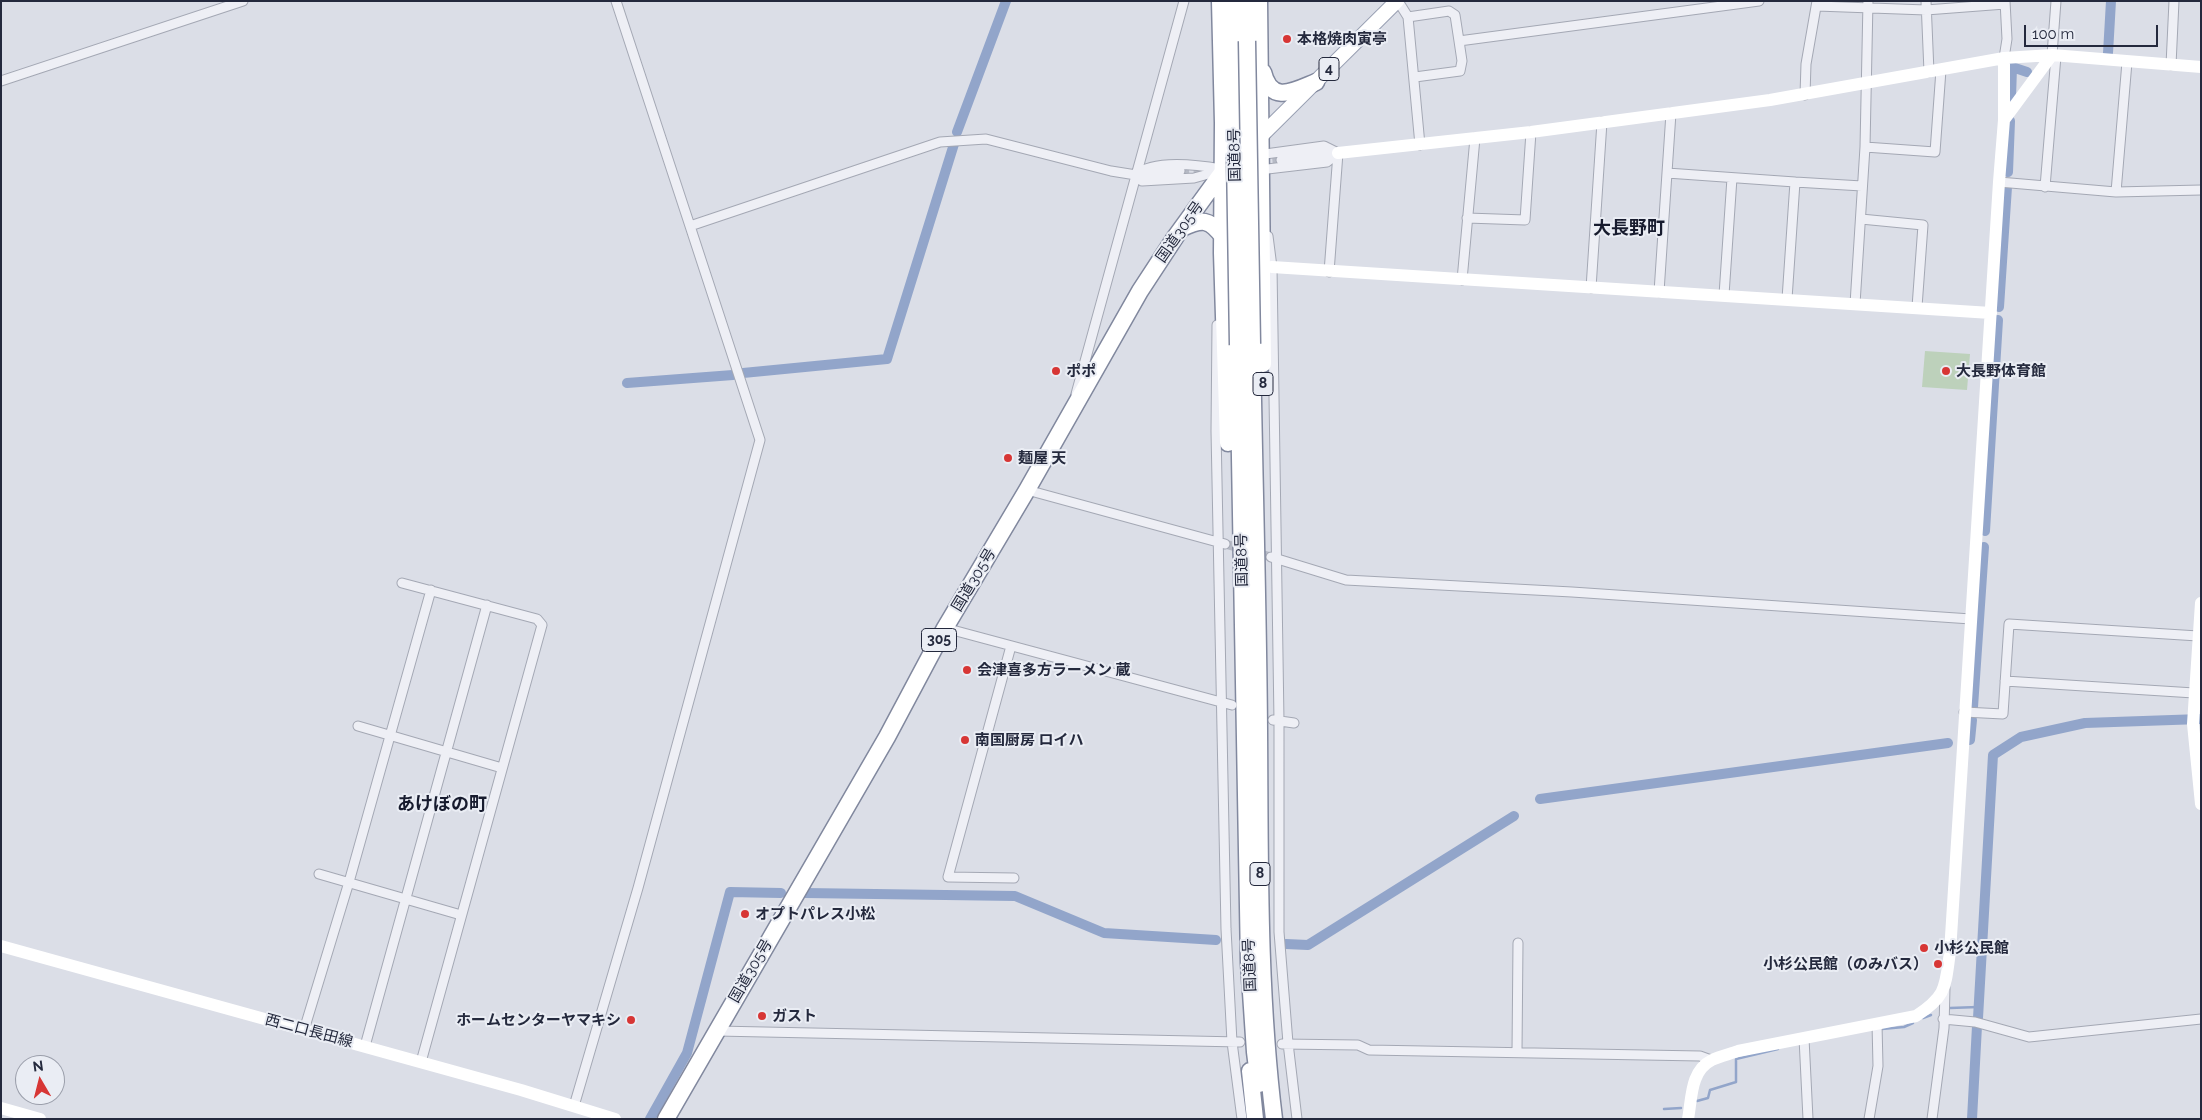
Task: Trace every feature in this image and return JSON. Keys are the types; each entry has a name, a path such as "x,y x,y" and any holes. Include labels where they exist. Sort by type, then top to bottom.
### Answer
{"highway":[{"path":"1212,1 1214,96 1224,123"},
{"name":"8","path":"1220,1 1224,123 1223,275 1232,525 1244,646"},
{"name":"国道8号","path":"1233,1 1240,40 1245,344 1244,646 1249,964 1254,1052 1264,1119"},
{"name":"国道8号","path":"1240,40 1246,1"},
{"name":"8","path":"1258,629 1265,616 1259,1"},
{"path":"1268,1 1267,32 1260,57 1265,82 1273,91 1281,93 1316,82"},
{"name":"国道305号","path":"666,1119 887,737 946,628 1140,291 1224,170 1261,136"},
{"path":"1182,228 1197,221 1207,222 1215,226 1223,237"},
{"name":"国道8号","path":"1245,344 1258,629 1260,955 1278,1042 1274,1119"},
{"name":"8","path":"1278,1042 1283,1119"},
{"name":"8","path":"1254,1052 1250,1070 1255,1119"}],"main road":[{"name":"4","path":"1261,136 1398,1"}],"street":[{"path":"1,81 243,1"},
{"path":"574,1106 638,888 760,440 616,1"},
{"path":"1072,408 1184,1"},
{"path":"1398,1 1408,17 1420,145"},
{"path":"1459,41 1759,1"},
{"path":"2045,187 2057,14 2056,1"},
{"path":"2171,66 2174,1"},
{"path":"1805,94 1806,64 1817,4 1926,6 2005,2 2007,39 2004,58 2004,120 1964,712 1950,952 1932,1119"},
{"path":"1855,304 1865,146 1868,5"},
{"path":"1865,146 1935,152 1935,71 1926,6"},
{"path":"1408,17 1450,11 1455,14 1462,61 1460,70 1415,77"},
{"path":"2004,120 2054,56"},
{"path":"1281,160 1531,132 1671,113 1866,84 2004,58 2054,56 2201,68"},
{"path":"2116,192 2127,62"},
{"path":"1659,292 1671,113"},
{"path":"1591,288 1602,122"},
{"path":"1467,218 1526,220 1531,132"},
{"path":"1462,280 1475,138"},
{"path":"690,226 940,142 986,139 1110,171 1136,175 1180,171"},
{"path":"1136,175 1142,181 1194,178 1224,170 1261,154 1324,146 1338,153"},
{"path":"1136,175 1143,168 1195,164 1224,170 1262,170 1327,162 1338,153"},
{"path":"1329,272 1338,153"},
{"path":"1667,173 1862,186"},
{"path":"1724,296 1732,178"},
{"path":"1787,299 1795,182"},
{"path":"1999,182 2116,192 2201,190"},
{"path":"1262,202 1267,221 1272,267 1273,558 1279,932 1278,1042 1297,1119"},
{"path":"1861,219 1923,225 1917,308"},
{"path":"1272,267 1991,313"},
{"path":"1223,275 1217,302 1216,432 1221,543 1226,929 1242,1119"},
{"path":"1027,490 1221,543"},
{"path":"1273,558 1346,580 1572,592 1971,619"},
{"path":"402,583 537,619 542,626 420,1062"},
{"path":"304,1030 349,882 431,590"},
{"path":"2201,602 2193,721 2201,804"},
{"path":"365,1046 487,605"},
{"path":"1964,712 2002,714 2009,624 2198,636"},
{"path":"946,628 1232,705"},
{"path":"1011,646 948,877 1014,878"},
{"path":"2006,681 2194,693"},
{"path":"1276,720 1294,723"},
{"path":"358,726 502,768"},
{"path":"319,874 461,915"},
{"path":"1516,1051 1518,943"},
{"name":"西二口長田線","path":"1,946 365,1046 615,1119"},
{"path":"1688,1119 1697,1073 1711,1060 1738,1051 1916,1016 1935,1004 1945,988"},
{"path":"1943,1019 1975,1022 2029,1037 2201,1019"},
{"path":"1869,1119 1878,1066 1877,1024"},
{"path":"717,1031 1236,1042"},
{"path":"1804,1038 1808,1119"},
{"path":"1278,1042 1358,1045 1369,1050 1516,1051 1700,1056 1711,1060"},
{"path":"1,1108 40,1119"}],"green space":[{"name":"大長野体育館","path":"1925,351 1970,354 1967,390 1922,387"}],"waterway":[{"path":"957,132 1006,1"},
{"path":"2108,53 2111,1"},
{"path":"2011,98 2012,67 2027,72"},
{"path":"2008,172 2010,121"},
{"path":"743,373 887,359 954,144"},
{"path":"1999,307 2007,187"},
{"path":"1985,531 1998,320"},
{"path":"627,383 733,375"},
{"path":"1973,707 1984,547"},
{"path":"1978,1018 1993,755 2021,737 2085,723 2201,719"},
{"path":"1970,740 1972,720"},
{"path":"1540,799 1948,743"},
{"path":"1286,944 1308,945 1514,816"},
{"path":"650,1119 687,1053 730,892 781,893"},
{"path":"805,893 1015,896 1104,933 1216,940"},
{"path":"1950,1008 1978,1007"},
{"path":"1923,1018 1931,1015"},
{"path":"1882,1029 1904,1027 1913,1023"},
{"path":"1972,1119 1977,1026"},
{"path":"1697,1101 1708,1098 1710,1090 1736,1082 1736,1059 1778,1049"},
{"path":"1664,1109 1681,1108"}],"tunnel":[{"path":"1259,162 1281,160"},
{"path":"1180,171 1206,168"},
{"path":"1225,544 1271,557"}],"place":[{"name":"本格焼肉寅亭","path":"1287,39"},
{"name":"ポポ","path":"1056,371"},
{"name":"大長野体育館","path":"1946,371"},
{"name":"麺屋 天","path":"1008,458"},
{"name":"会津喜多方ラーメン 蔵","path":"967,670"},
{"name":"南国厨房 ロイハ","path":"965,740"},
{"name":"オプトパレス小松","path":"745,914"},
{"name":"小杉公民館","path":"1924,948"},
{"name":"小杉公民館（のみバス）","path":"1938,964"},
{"name":"ガスト","path":"762,1016"},
{"name":"ホームセンターヤマキシ","path":"631,1020"}],"district":[{"name":"大長野町","path":"1629,229"},
{"name":"あけぼの町","path":"442,805"}]}
